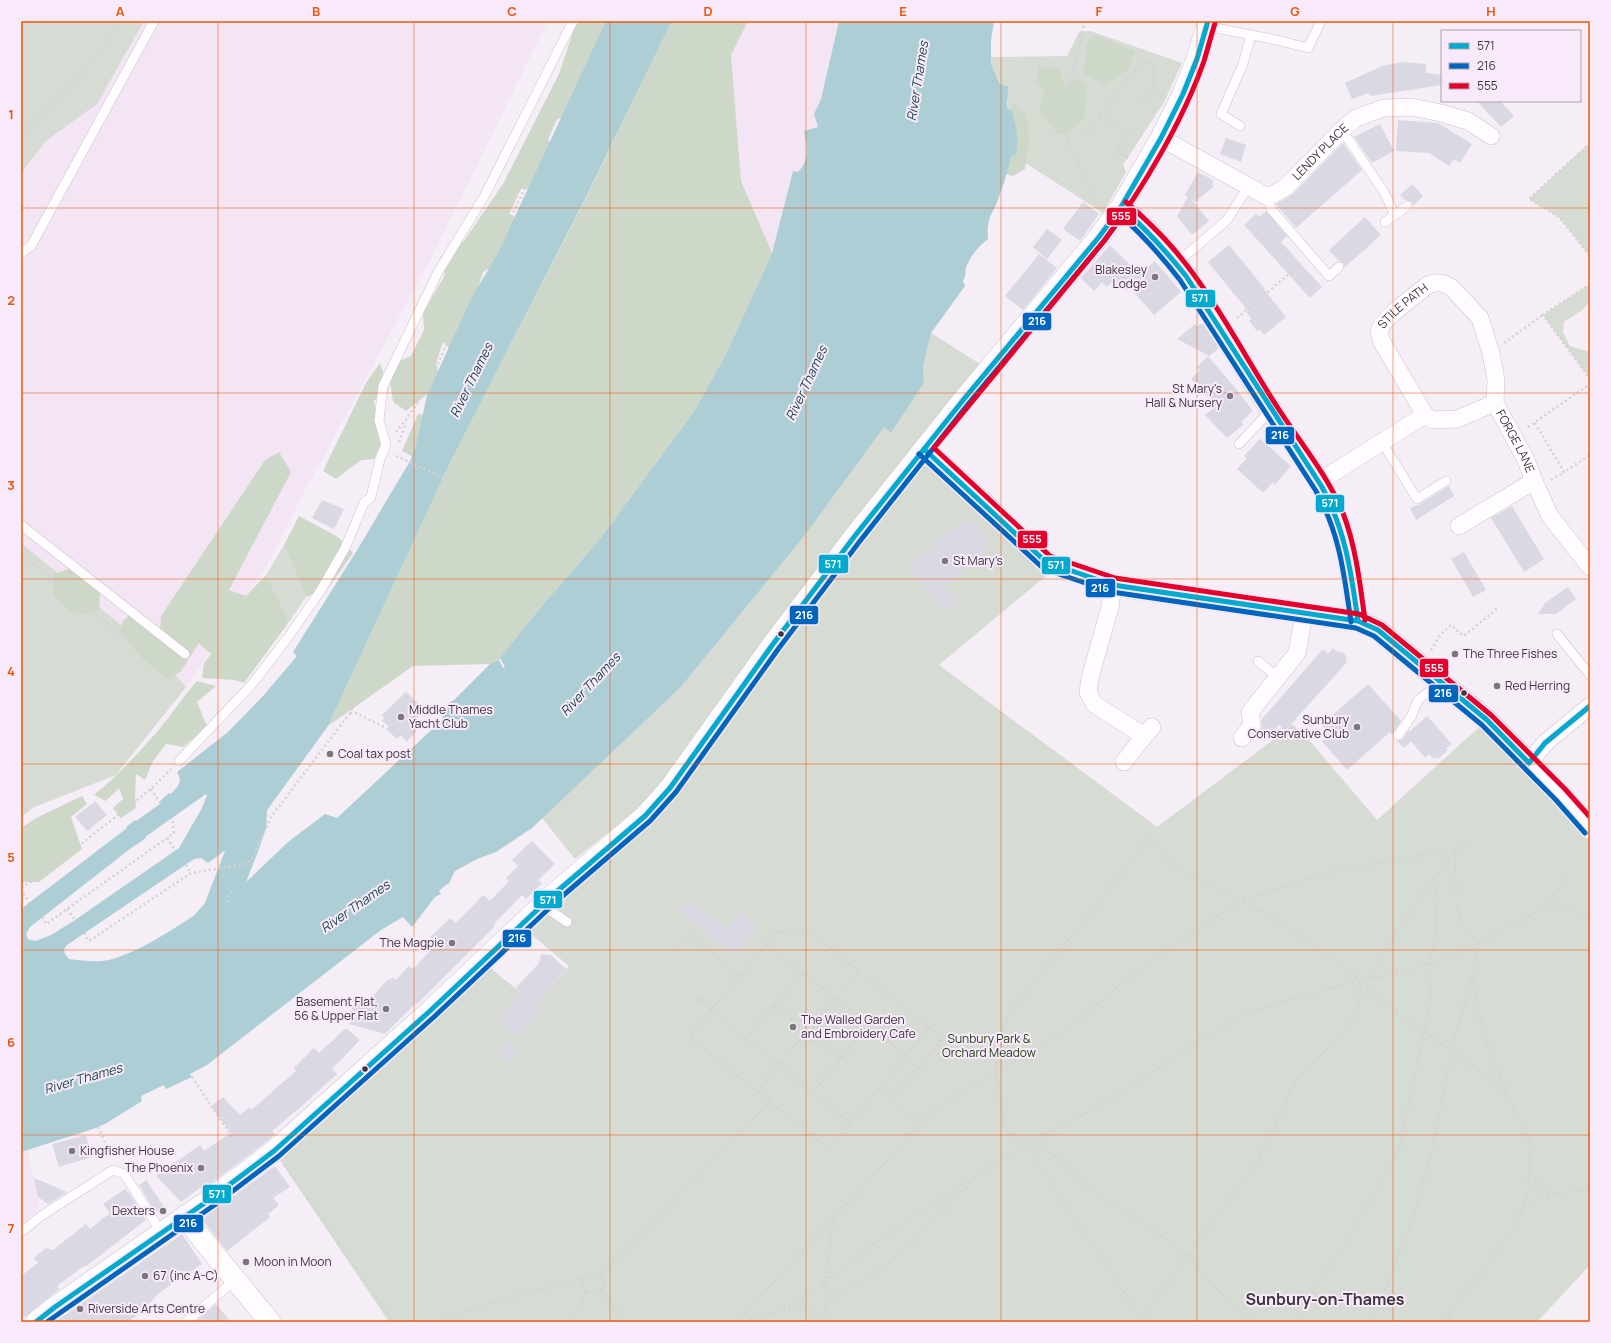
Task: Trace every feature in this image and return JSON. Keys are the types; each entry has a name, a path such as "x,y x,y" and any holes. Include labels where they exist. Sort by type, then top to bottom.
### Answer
{"street":[{"path":"36,1322 55,1306 185,1216 274,1151 430,1011 542,905 645,816 670,788 777,638 854,537 1099,237 1111,207 1161,138 1183,94 1197,59 1207,24"},
{"name":"LENDY PLACE","path":"1268,197 1286,187 1342,130 1356,118 1384,108 1412,107 1441,113 1468,121 1491,136"},
{"path":"1161,138 1268,197"},
{"path":"1111,207 1136,219 1176,264 1271,410 1320,481 1337,516 1348,556 1358,621"},
{"name":"STILE PATH","path":"1425,415 1383,344 1379,334 1380,328 1387,319 1428,285 1434,282 1446,284 1452,288"},
{"name":"FORGE LANE","path":"1452,288 1480,318 1496,380 1495,403 1512,436 1526,458 1534,481 1550,516 1587,557"},
{"path":"1320,481 1425,415 1432,420 1458,419 1495,403"},
{"path":"924,450 1046,562 1114,585 1358,621 1378,630 1487,720 1560,794 1590,828"},
{"path":"1459,526 1534,481"},
{"path":"1114,585 1110,607 1090,678 1088,692 1094,704 1148,732 1124,762"},
{"path":"1242,738 1252,725 1250,712 1297,653 1304,614"},
{"path":"1529,763 1545,743 1590,706"},
{"path":"185,1216 270,1322"}],"lane":[{"path":"21,253 31,246 154,21"},
{"path":"179,761 253,683 289,636 321,590 345,548 364,503 371,497 380,459 386,445 379,420 384,386 438,272 485,195 573,21"},
{"path":"1207,24 1308,48 1321,21"},
{"path":"1240,126 1221,114 1243,64 1251,35"},
{"path":"1342,130 1384,192 1395,215"},
{"path":"1184,257 1227,220 1248,187"},
{"path":"1268,197 1271,209 1329,276 1339,267"},
{"path":"1385,222 1407,206"},
{"path":"1239,444 1271,410"},
{"path":"1382,442 1417,499 1446,481"},
{"path":"21,525 185,654"},
{"path":"1557,634 1590,675"},
{"path":"1258,661 1278,678"},
{"path":"1398,735 1411,717 1418,700 1442,682"},
{"path":"542,905 568,922"},
{"path":"21,1232 44,1214 113,1170 124,1174 161,1232"},
{"path":"186,1322 235,1280"}],"path":[{"path":"21,136 101,52 119,21"},
{"path":"386,445 407,420 422,397 440,362 469,292 513,212 599,21"},
{"path":"438,509 444,505 679,21"},
{"path":"1085,21 1071,77 1063,126 1097,203 1111,207"},
{"path":"1086,135 1140,64 1149,61 1153,67 1153,91 1150,95 1137,103"},
{"path":"1100,116 1140,139"},
{"path":"1128,158 1117,151 1130,133"},
{"path":"1590,143 1529,199 1559,217 1590,256"},
{"path":"1221,331 1310,255"},
{"path":"1490,353 1590,284"},
{"path":"1543,315 1590,378"},
{"path":"1512,436 1535,423 1590,384"},
{"path":"402,435 407,420"},
{"path":"1535,423 1564,472 1590,455"},
{"path":"84,933 89,941 191,873 245,864 252,859 271,817 350,713 438,509 448,480 394,455"},
{"path":"21,554 131,642"},
{"path":"1430,650 1441,634 1451,625 1464,636 1499,607"},
{"path":"350,713 356,713 384,727"},
{"path":"29,903 21,888 35,880 150,789 179,761"},
{"path":"150,789 160,803"},
{"path":"42,918 46,924 167,838 174,832 172,818"},
{"path":"1144,1322 1026,1146 1005,1129 996,1072 998,1044 1009,1015 1151,836 1172,864 1240,901 1273,916 1361,980 1389,1008 1424,1030 1496,1083 1507,1095 1515,1109"},
{"path":"167,838 175,850"},
{"path":"1367,979 1414,905 1456,850 1468,840"},
{"path":"737,1322 928,1116 996,1072 1064,1031 1123,982 1182,939 1240,901 1340,869 1407,859 1432,852 1456,850"},
{"path":"1369,1322 1393,1270 1417,1204 1435,1138 1451,1050 1474,972 1479,944 1463,924 1456,900 1456,850"},
{"path":"186,865 191,873"},
{"path":"746,1322 784,1309 824,1283 882,1238 981,1172 1122,1093 1193,1044 1252,1011 1361,980 1428,965 1479,944 1546,907 1569,875"},
{"path":"1294,1322 1344,1246 1400,1147 1431,1001 1428,965 1437,928 1435,878"},
{"path":"227,902 232,888"},
{"path":"1546,907 1562,907 1590,917"},
{"path":"67,908 75,920"},
{"path":"892,1099 943,1039 808,930 776,932 689,1037 828,1149 929,1028"},
{"path":"675,952 690,934 740,976"},
{"path":"766,944 906,1055"},
{"path":"812,1027 859,971"},
{"path":"745,1038 802,972"},
{"path":"1446,1322 1452,1307 1498,1252 1515,1226 1528,1192 1530,1169 1530,1146 1525,1130 1490,1055 1478,1012 1474,972"},
{"path":"1136,1322 1142,1318 1258,1161 1296,1080 1343,1033 1359,1007 1361,980"},
{"path":"702,1003 850,1122"},
{"path":"774,1005 800,1026"},
{"path":"804,1020 820,1033 810,1044 795,1031 800,1026 804,1020"},
{"path":"813,1092 868,1025"},
{"path":"757,1092 802,1037"},
{"path":"816,1038 841,1058"},
{"path":"192,1077 252,1168"},
{"path":"879,1088 907,1114 917,1117 928,1116"},
{"path":"602,1274 770,1102"},
{"path":"98,1127 118,1172"},
{"path":"1026,1146 1044,1148 1100,1196 1152,1228 1187,1257 1229,1302 1252,1322"},
{"path":"274,1151 394,1322"},
{"path":"1530,1169 1539,1184 1549,1194"},
{"path":"825,1308 842,1291 879,1270 905,1249 981,1172"},
{"path":"1521,1211 1549,1194 1590,1190"},
{"path":"822,1322 825,1308 824,1283 834,1218"},
{"path":"442,1322 470,1309 559,1286 584,1276 589,1272 596,1271 602,1274 605,1283 601,1291 596,1294 591,1294 586,1291 582,1282 584,1276"},
{"path":"566,1322 578,1309 586,1291"},
{"path":"601,1291 618,1313 621,1322"},
{"path":"784,1309 802,1309 823,1317 830,1322"}],"shaded area":[{"path":"144,21 548,21 431,258 308,485 265,569 186,687 159,656 21,543 21,173 46,141 97,104"},
{"path":"748,21 839,21 821,99 814,114 819,127 804,131 808,150 803,168 798,172 793,171 772,253 741,181 731,55"},
{"path":"28,1150 40,1208 21,1224 21,1152"}],"green space":[{"path":"21,21 144,21 97,104 46,141 21,173"},
{"path":"580,21 607,21 581,108 556,120 548,140 560,152 545,189 521,189 509,214 524,222 506,259 483,272 472,309 452,351 443,342 436,363 441,383 406,411 393,402 390,381 399,361 411,356 424,330 423,313 445,275 440,258 448,247 464,241 503,184 559,74 575,26"},
{"path":"672,21 748,21 731,55 741,181 772,253 725,356 693,413 599,540 546,601 499,660 490,664 413,666 328,726 450,463 586,198"},
{"path":"1090,31 1182,63 1164,102 1123,165 1126,172 1103,213 1015,156 1007,108 1008,100 991,64 991,57 1067,56 1079,32"},
{"path":"1094,35 1135,51 1127,70 1105,85 1083,73 1087,45"},
{"path":"1039,67 1058,68 1065,87 1078,79 1086,85 1085,116 1070,133 1058,134 1039,110 1045,92 1036,84"},
{"path":"1014,104 1027,115 1029,144 1025,169 1013,176 990,170 1005,115"},
{"path":"1590,143 1590,256 1559,217 1529,199"},
{"path":"1590,284 1590,303 1564,322 1563,332 1570,346 1590,352 1590,379 1543,315"},
{"path":"931,333 980,364 767,640 644,804 575,859 542,818 680,688 805,535 884,426 891,433 924,383 923,367"},
{"path":"380,363 389,390 374,401 381,443 374,459 361,460 336,479 323,471 366,383"},
{"path":"418,414 430,415 419,460 402,451"},
{"name":"Sunbury Park & Orchard Meadow","path":"924,449 1058,566 939,665 1157,827 1285,731 1292,724 1310,741 1377,820 1487,720 1590,828 1590,1265 1537,1322 389,1322 274,1151 483,962 526,997 517,1037 541,1010 535,1005 569,966 521,926 645,816"},
{"path":"279,452 291,472 229,590 246,596 266,575 289,622 244,683 235,680 202,678 204,663 211,654 199,643 181,671 170,679 162,675 142,658 120,631 123,621 134,611 160,630 161,616 265,460"},
{"path":"299,516 338,537 353,553 329,587 306,597 284,545"},
{"path":"21,543 159,656 186,687 116,775 32,808 21,818"},
{"path":"284,545 306,597 289,622 266,575"},
{"path":"76,566 93,579 96,584 100,594 99,610 91,613 78,614 64,606 53,595 53,575"},
{"path":"197,681 216,686 197,702 207,726 183,747 166,744 153,761 145,780 136,774 136,808 121,818 113,808 123,799 119,788 106,801 94,795 118,774 141,750"},
{"path":"82,796 87,804 71,817 82,849 39,882 21,882 21,828 36,818"}],"water":[{"path":"606,21 672,21 586,197 450,463 328,726 265,813 254,845 241,841 242,838 208,863 201,858 194,859 67,945 64,949 65,954 69,959 102,961 115,958 147,944 163,935 221,898 226,886 242,892 246,882 288,842 325,814 337,818 442,720 446,705 454,700 490,664 499,660 503,668 505,667 500,658 546,601 599,540 693,413 725,356 772,253 793,171 798,172 802,168 806,158 807,147 804,131 818,127 814,114 821,99 839,21 994,21 991,41 991,64 1000,84 1008,87 1007,108 1012,111 1017,134 1015,156 1012,154 998,201 989,219 988,239 971,257 966,267 963,281 965,286 931,333 923,367 924,383 891,433 884,427 805,535 680,688 532,828 496,852 477,859 455,871 448,885 447,884 439,891 441,894 435,897 412,927 403,917 381,930 207,1065 190,1074 192,1077 166,1089 164,1085 141,1096 142,1101 105,1124 21,1152 21,909 127,828 126,827 135,820 136,821 160,804 159,802 169,793 171,794 178,786 180,781 177,772 228,732 263,696 297,656 293,652 359,547 410,461 416,446 427,395 471,299 498,253","holes":["206,794 207,795 202,808 179,848 51,935 36,941 28,939 26,934 30,927 146,838 145,837"]}],"building":[{"path":"1404,62 1426,64 1426,73 1441,75 1441,85 1370,96 1369,93 1352,99 1345,83 1380,66"},
{"path":"1478,102 1501,102 1514,116 1501,127"},
{"path":"1398,120 1438,123 1472,144 1460,163 1454,159 1449,166 1429,153 1396,151"},
{"path":"1380,124 1394,151 1372,163 1354,137"},
{"path":"1226,138 1246,145 1241,162 1220,154"},
{"path":"1343,143 1362,170 1296,228 1276,204 1293,194"},
{"path":"1198,172 1213,180 1213,187 1195,202 1191,199 1209,221 1192,235 1177,216 1188,197 1185,195"},
{"path":"1412,184 1423,196 1413,206 1412,202 1405,200 1400,195"},
{"path":"1083,202 1099,214 1080,241 1063,229"},
{"path":"1266,211 1287,236 1281,242 1322,287 1310,298 1244,225 1256,214 1259,217"},
{"path":"1365,217 1381,235 1345,267 1343,263 1339,261 1329,250"},
{"path":"1047,229 1062,240 1047,259 1033,247"},
{"path":"1110,245 1140,275 1155,261 1181,292 1154,315 1130,288 1127,291 1115,280 1107,287 1102,282 1094,291 1081,278"},
{"path":"1229,245 1286,317 1264,335 1260,329 1257,331 1249,321 1252,319 1246,312 1248,311 1208,262"},
{"path":"1039,254 1057,268 1023,310 1005,296"},
{"path":"1195,324 1197,327 1200,324 1203,324 1219,348 1209,356 1177,339"},
{"name":"St Mary's Hall & Nursery","path":"1208,356 1253,411 1241,422 1244,424 1227,438 1205,415 1216,406 1191,379 1200,370 1197,367"},
{"path":"1260,439 1291,466 1275,485 1273,482 1264,492 1262,492 1237,469 1247,458 1244,456"},
{"path":"1449,486 1454,496 1416,520 1410,508 1420,504"},
{"path":"322,500 344,509 334,529 312,518"},
{"path":"1512,506 1544,559 1524,572 1491,518"},
{"name":"St Mary's","path":"966,520 976,524 987,536 989,545 981,553 983,554 945,587 958,602 946,612 907,568 957,525 958,527"},
{"path":"1464,552 1486,590 1473,597 1451,559"},
{"path":"1568,587 1576,599 1556,614 1538,614 1545,603"},
{"path":"1333,648 1337,652 1345,654 1347,662 1285,731 1279,725 1266,738 1259,732 1262,727 1261,720 1323,649 1328,654"},
{"name":"Sunbury Conservative Club","path":"1368,684 1401,721 1392,735 1390,732 1347,770 1322,741 1330,734 1321,725"},
{"name":"Middle Thames Yacht Club","path":"406,692 425,709 415,721 421,726 407,742 401,735 397,739 386,729 389,726 382,721 384,718 382,715"},
{"path":"1427,716 1452,744 1446,748 1448,750 1438,759 1436,757 1434,759 1429,754 1425,758 1411,741 1404,748 1397,741 1403,739 1409,730 1410,731"},
{"path":"95,801 107,815 87,831 75,817"},
{"path":"532,841 555,864 538,880 542,883 526,899 522,895 494,924 495,926 385,1034 349,1024 359,1015 350,1007 358,998 372,997 388,979 390,980 393,977 396,980 409,966 413,969 431,950 424,943 450,918 456,923 483,895 490,901 509,881 506,878 518,866 512,860"},
{"path":"696,905 726,930 741,912 758,927 734,956 675,907"},
{"path":"541,954 551,955 566,969 535,1005 541,1010 517,1037 497,1019 521,993 516,988 539,963"},
{"path":"346,1028 360,1040 332,1069 337,1074 272,1131 275,1134 266,1142 202,1190 201,1187 181,1202 156,1176 200,1145 204,1151 231,1133 211,1106 223,1097 240,1115 249,1107 251,1110 296,1071 294,1068 314,1048 319,1053"},
{"path":"509,1040 520,1051 510,1062 498,1052"},
{"name":"Kingfisher House","path":"86,1135 92,1157 59,1167 52,1144"},
{"path":"275,1166 290,1187 273,1198 279,1205 268,1214 270,1217 227,1251 202,1219"},
{"path":"34,1178 67,1192 48,1204 38,1197"},
{"path":"146,1180 164,1207 156,1213 139,1185"},
{"path":"125,1189 128,1193 129,1192 146,1220 85,1267 84,1266 57,1286 59,1289 25,1317 21,1313 21,1276 38,1263 34,1258 46,1248 53,1250 86,1224 90,1229 110,1213 103,1204"},
{"path":"182,1234 202,1264 159,1293 144,1310 128,1322 55,1322"},
{"path":"216,1304 231,1322 195,1322"}],"waterway":[{"name":"River Thames","path":"208,923 218,912 245,842 251,824 252,800"}],"transit line":[{"name":"571","path":"36,1322 55,1307 209,1200 274,1151 430,1011 554,894 645,816 670,788 773,644 854,537 964,399 1099,237 1121,207 1161,138 1183,94 1197,59 1208,21"},
{"name":"555","path":"1215,23 1204,61 1185,107 1173,131 1133,200 1104,241 934,448 1050,556 1115,578 1359,614 1382,625 1491,715 1565,789 1590,817"},
{"name":"555","path":"1126,202 1166,240 1186,264 1214,303 1276,405 1329,485 1343,513 1351,539 1357,566 1365,620"},
{"name":"571","path":"1121,207 1155,240 1186,276 1322,487 1337,520 1342,536 1350,569 1358,621"},
{"name":"216","path":"47,1322 213,1206 279,1156 435,1016 559,899 650,821 676,792 779,648 860,541 969,403 1104,241 1122,217 1152,247 1180,280 1316,491 1331,523 1336,539 1351,622"},
{"name":"571","path":"924,449 1046,562 1113,585 1358,621 1378,630 1487,720 1529,763"},
{"name":"216","path":"919,454 1044,569 1112,592 1356,628 1374,636 1482,725 1555,799 1585,833"},
{"name":"571","path":"1529,763 1545,743 1590,706"}],"place":[{"name":"Blakesley Lodge","path":"1155,277"},
{"name":"St Mary's Hall & Nursery","path":"1230,396"},
{"name":"St Mary's","path":"945,561"},
{"name":"The Three Fishes","path":"1455,654"},
{"name":"Red Herring","path":"1497,686"},
{"name":"Middle Thames Yacht Club","path":"401,717"},
{"name":"Sunbury Conservative Club","path":"1357,727"},
{"name":"Coal tax post","path":"330,754"},
{"name":"The Magpie","path":"452,943"},
{"name":"Basement Flat, 56 & Upper Flat","path":"386,1009"},
{"name":"The Walled Garden and Embroidery Cafe","path":"793,1027"},
{"name":"Kingfisher House","path":"72,1151"},
{"name":"The Phoenix","path":"201,1168"},
{"name":"Dexters","path":"163,1211"},
{"name":"Moon in Moon","path":"246,1262"},
{"name":"67 (inc A-C)","path":"145,1276"},
{"name":"Riverside Arts Centre","path":"80,1309"}],"district":[{"name":"Sunbury-on-Thames","path":"1325,1299"}]}
